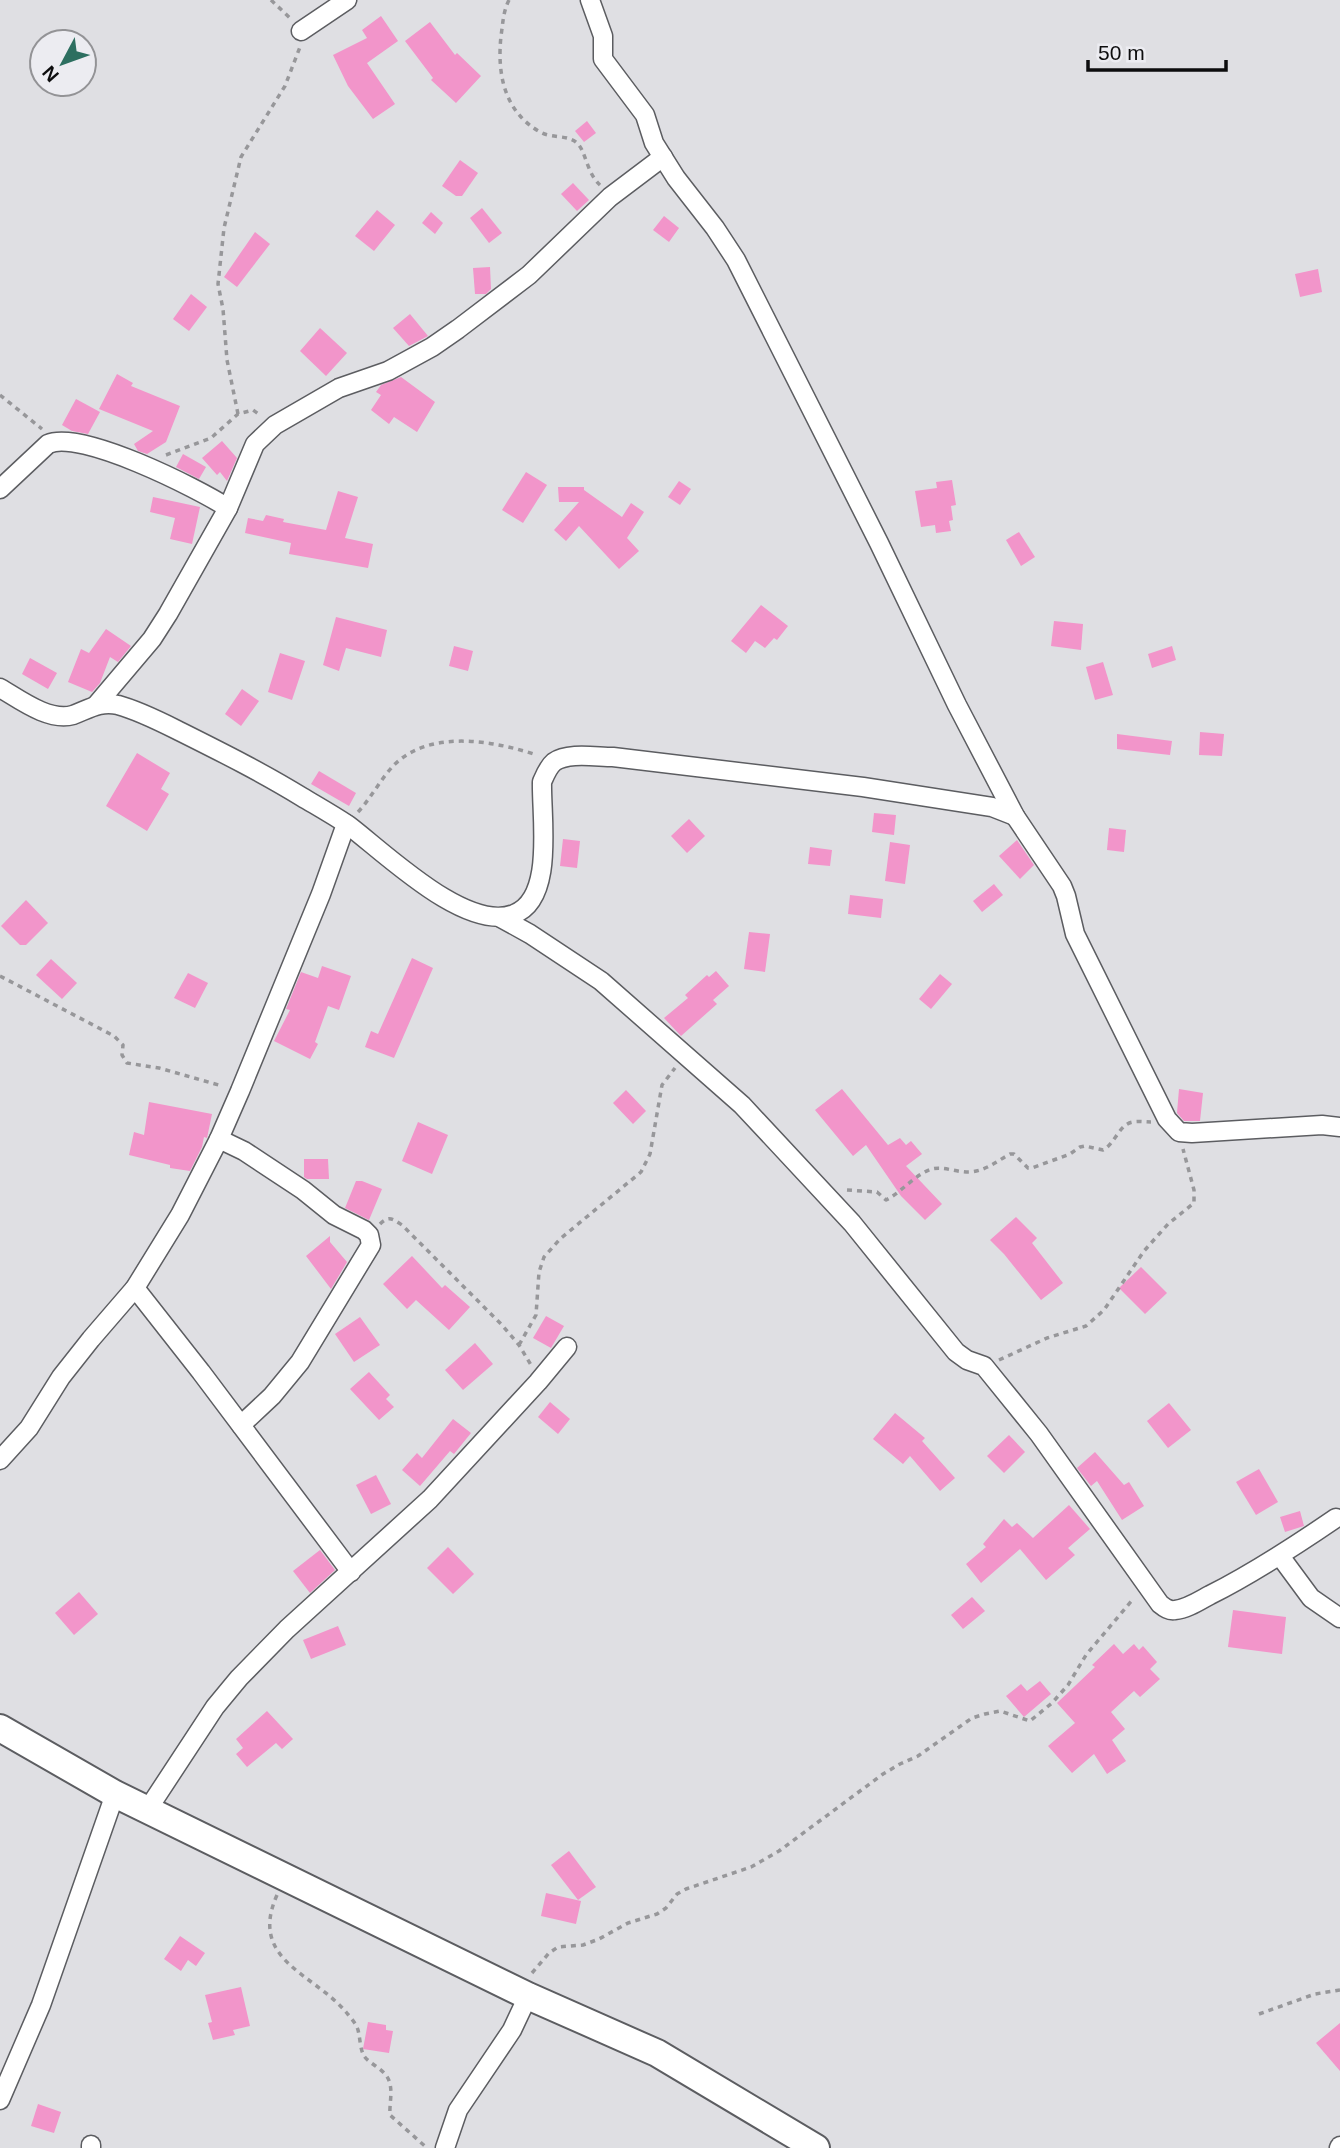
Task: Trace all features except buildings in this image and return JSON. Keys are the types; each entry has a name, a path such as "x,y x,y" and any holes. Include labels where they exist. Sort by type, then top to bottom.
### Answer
{"main road":[{"path":"0,1728 115,1794 528,1996 657,2053 816,2148"}],"street":[{"path":"301,31 347,0"},
{"path":"590,0 603,36 603,59 645,115 654,143 736,260 873,530 957,705 1015,816 1062,886 1075,934 1173,1126 1270,1130 1322,1125 1340,1127"},
{"path":"97,704 152,639 228,508 255,444 275,425 339,388 388,371 432,347 529,275 610,197 663,156"},
{"path":"0,489 36,453 57,441 66,440 107,450 228,508"},
{"path":"0,688 44,711 61,716 71,715 97,704 116,705 142,714 254,767 346,824 416,880 477,913 501,918 601,981 742,1105 852,1223 956,1352 967,1360 984,1366 1039,1434 1166,1609 1174,1611 1186,1608 1227,1587 1280,1556 1336,1518"},
{"path":"501,918 518,914 531,902 539,888 542,869 542,782 555,761 571,757 612,757 863,787 992,807 1015,816"},
{"path":"0,1460 29,1428 83,1348 135,1289 180,1215 240,1091 321,894 346,824"},
{"path":"219,1139 244,1151 303,1190 334,1215 356,1225 369,1235 371,1245 300,1362 272,1396 241,1425"},
{"path":"135,1289 351,1572"},
{"path":"148,1809 215,1707 239,1678 287,1629 430,1499 567,1347"},
{"path":"1280,1556 1311,1598 1340,1618"},
{"path":"0,2100 41,2005 115,1794"},
{"path":"445,2148 458,2110 512,2030 528,1996"}],"path":[{"path":"238,414 227,360 218,284 224,228 241,157 285,86 301,45 301,31 271,0"},
{"path":"509,0 504,10 498,60 504,90 513,108 543,134 575,141 592,177 610,197"},
{"path":"0,395 57,441"},
{"path":"142,465 211,438 238,414 253,411 275,425"},
{"path":"346,824 393,766 407,754 427,746 482,742 514,747 555,761"},
{"path":"0,976 114,1036 123,1045 122,1055 127,1063 159,1068 240,1091"},
{"path":"519,1345 536,1315 539,1272 544,1257 560,1239 641,1172 650,1154 662,1085 686,1054"},
{"path":"822,1191 861,1189 877,1192 886,1200 934,1169 969,1172 992,1166 1010,1154 1014,1154 1032,1168 1070,1154 1080,1147 1107,1149 1121,1130 1132,1122 1173,1126 1194,1190 1194,1203 1168,1224 1144,1251 1104,1310 1086,1326 1047,1338 984,1366"},
{"path":"369,1235 386,1218 402,1225 519,1345 538,1382"},
{"path":"528,1996 533,1970 558,1947 583,1945 599,1939 616,1929 657,1914 686,1889 751,1867 792,1843 883,1774 918,1756 972,1718 1000,1711 1030,1721 1068,1685 1086,1655 1147,1583"},
{"path":"285,1876 270,1909 268,1927 274,1942 292,1969 326,1992 348,2014 357,2027 364,2055 387,2075 390,2115 427,2148"},
{"path":"1259,2014 1315,1994 1340,1990"}]}
